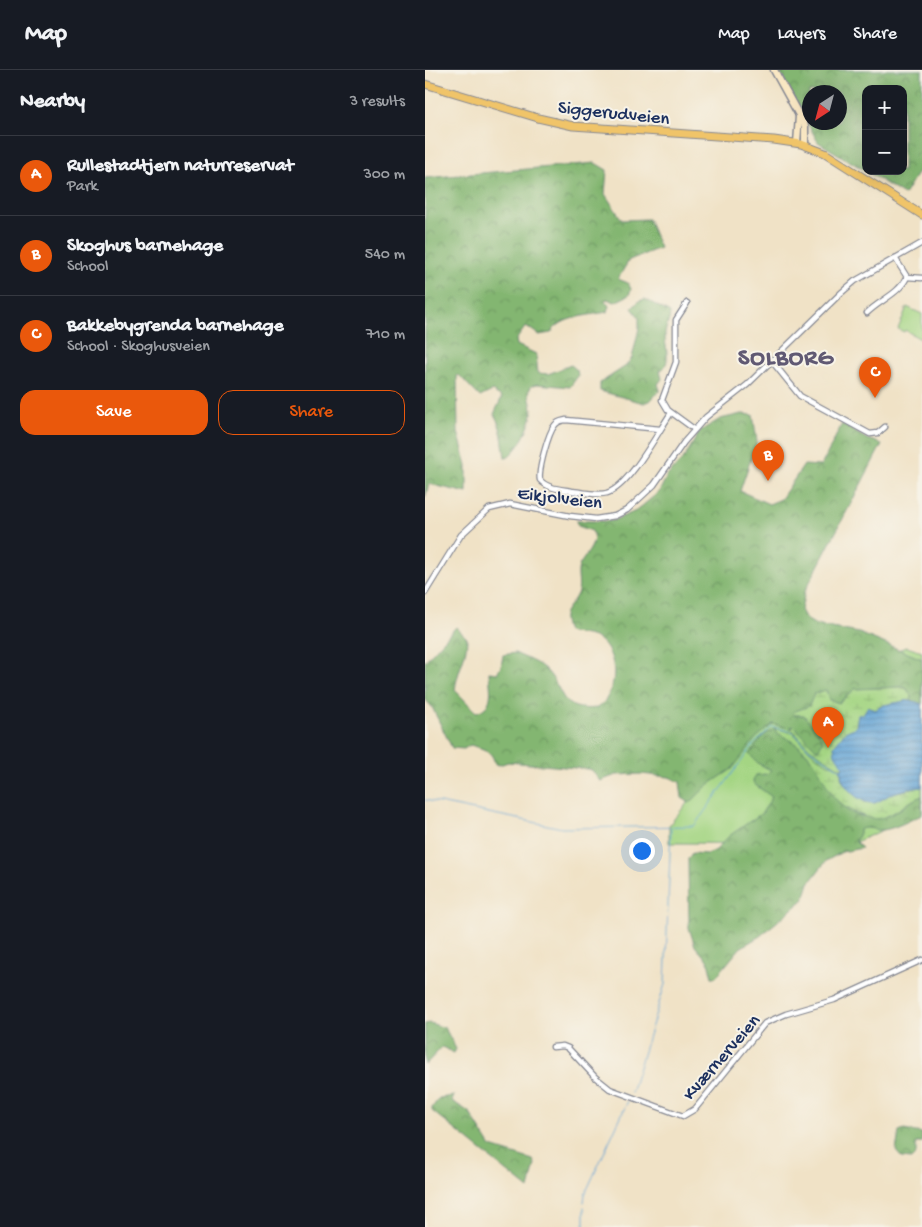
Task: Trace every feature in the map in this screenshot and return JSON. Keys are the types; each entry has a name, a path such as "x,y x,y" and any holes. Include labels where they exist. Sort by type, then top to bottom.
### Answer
{"main road":[{"path":"774,70 806,130 805,145"},
{"name":"Siggerudveien","path":"425,84 538,118 573,126 805,145 838,160 919,213 922,218"},
{"path":"797,143 799,115"}],"street":[{"name":"Eikjolveien","path":"425,593 461,535 489,509 511,504 587,518 615,516 627,510 655,484 694,429 718,406 747,385 855,281 922,243"},
{"path":"895,258 907,277"},
{"path":"907,277 922,278"},
{"path":"867,313 880,301 902,287 907,277"},
{"path":"687,303 676,320 676,362 662,398 665,407 671,413 694,429"},
{"path":"771,360 805,399 870,434 878,433 885,427"},
{"path":"660,429 566,420 558,422 553,428 540,469 541,480 547,486 555,488 577,492 608,493 637,467 671,413"},
{"name":"Kværnerveien","path":"553,1047 563,1046 568,1048 595,1077 610,1089 683,1116 695,1109 758,1030 770,1020 834,1000 922,960"}],"green space":[{"path":"790,70 922,70 922,165 904,195 872,175 907,175 907,85 862,85 862,169 818,142 811,130 847,130 847,85 802,85 802,113 780,73"},
{"path":"595,163 607,170 605,194 622,220 648,219 660,248 629,260 618,279 628,283 631,289 629,295 615,302 607,299 605,301 609,306 607,312 568,320 555,327 551,333 539,335 526,326 516,340 517,345 536,354 538,373 548,374 571,365 577,370 578,376 570,387 537,384 531,386 529,393 532,415 528,428 512,454 505,457 501,430 494,414 502,397 492,391 480,397 459,375 457,376 458,432 467,465 467,493 429,484 425,498 425,178"},
{"path":"645,299 670,313 665,333 667,359 664,368 660,371 662,379 658,384 660,390 650,401 644,403 600,391 600,383 626,366 632,358 639,328 639,317 632,308 639,301"},
{"path":"907,307 922,314 922,340 905,330 904,332 898,329"},
{"path":"742,414 753,415 757,441 740,491 769,504 781,499 804,465 821,466 842,424 867,439 882,444 805,591 801,610 806,619 816,625 859,633 922,659 922,704 911,700 912,697 906,688 902,687 855,689 839,703 829,700 826,690 811,701 809,706 793,712 794,715 804,715 817,730 823,741 819,749 816,749 792,726 791,729 773,724 756,738 732,769 708,785 690,803 682,798 680,782 669,777 641,774 616,775 600,781 592,770 588,769 508,762 499,765 495,763 488,752 482,749 470,745 464,749 452,748 432,707 425,699 425,661 456,627 467,638 467,645 455,690 476,712 483,709 489,701 489,672 497,673 501,667 503,655 515,653 543,667 553,678 564,699 569,704 576,707 598,708 605,701 610,693 614,674 610,654 605,646 595,637 567,632 564,619 566,611 578,591 579,566 594,540 592,531 578,526 576,521 612,521 636,511 659,492 667,476 684,458 700,431 720,419"},
{"path":"907,647 922,652 922,813 851,844 669,843 669,825 787,683"},
{"path":"906,688 912,697 911,700 884,705 875,710 869,706 863,714 859,715 856,727 843,734 839,750 839,759 843,766 841,769 811,749 791,729 794,726 816,749 819,749 823,741 819,734 804,715 794,715 793,712 809,706 814,694 826,690 829,700 839,703 855,689"},
{"path":"776,728 776,732 790,740 810,757 832,792 847,810 857,815 871,817 889,815 922,796 922,815 888,829 865,828 859,830 859,836 855,841 862,848 842,852 826,861 809,883 804,899 760,936 740,948 716,977 712,977 708,961 695,946 689,928 688,859 692,853 708,854 716,850 729,836 762,813 772,797 754,784 753,780 756,775 767,774 771,770 759,764 749,754 763,736"},
{"path":"776,728 793,733 811,752 828,764 835,765 841,771 841,778 848,788 865,802 875,803 893,793 920,787 922,787 922,796 892,814 878,819 867,817 848,809 834,797 807,753 795,743 776,732"},
{"path":"430,1023 445,1028 456,1049 454,1053 442,1047 425,1065 425,1024"},
{"path":"454,1096 452,1101 469,1112 491,1147 533,1160 535,1164 529,1189 432,1111 439,1098"},
{"path":"904,1130 922,1133 922,1143 916,1143 916,1154 911,1159 902,1158 896,1151 899,1132"}],"water":[{"path":"910,700 922,704 922,787 906,789 874,803 868,803 855,796 845,784 841,772 843,766 835,754 834,746 845,732 856,727 858,715 863,714 868,706 875,710 884,705"}],"waterway":[{"path":"425,800 562,828 694,826 754,744 772,727 793,732 809,749 841,770"},
{"path":"631,1093 665,984 671,827"},
{"path":"584,1202 585,1194 628,1101"},
{"path":"584,1207 584,1227"}],"place":[{"name":"Bakkebygrenda barnehage","path":"875,398"},
{"name":"Skoghus barnehage","path":"768,481"},
{"name":"Rullestadtjern naturreservat","path":"828,748"}],"district":[{"name":"SOLBORG","path":"786,356"}]}
